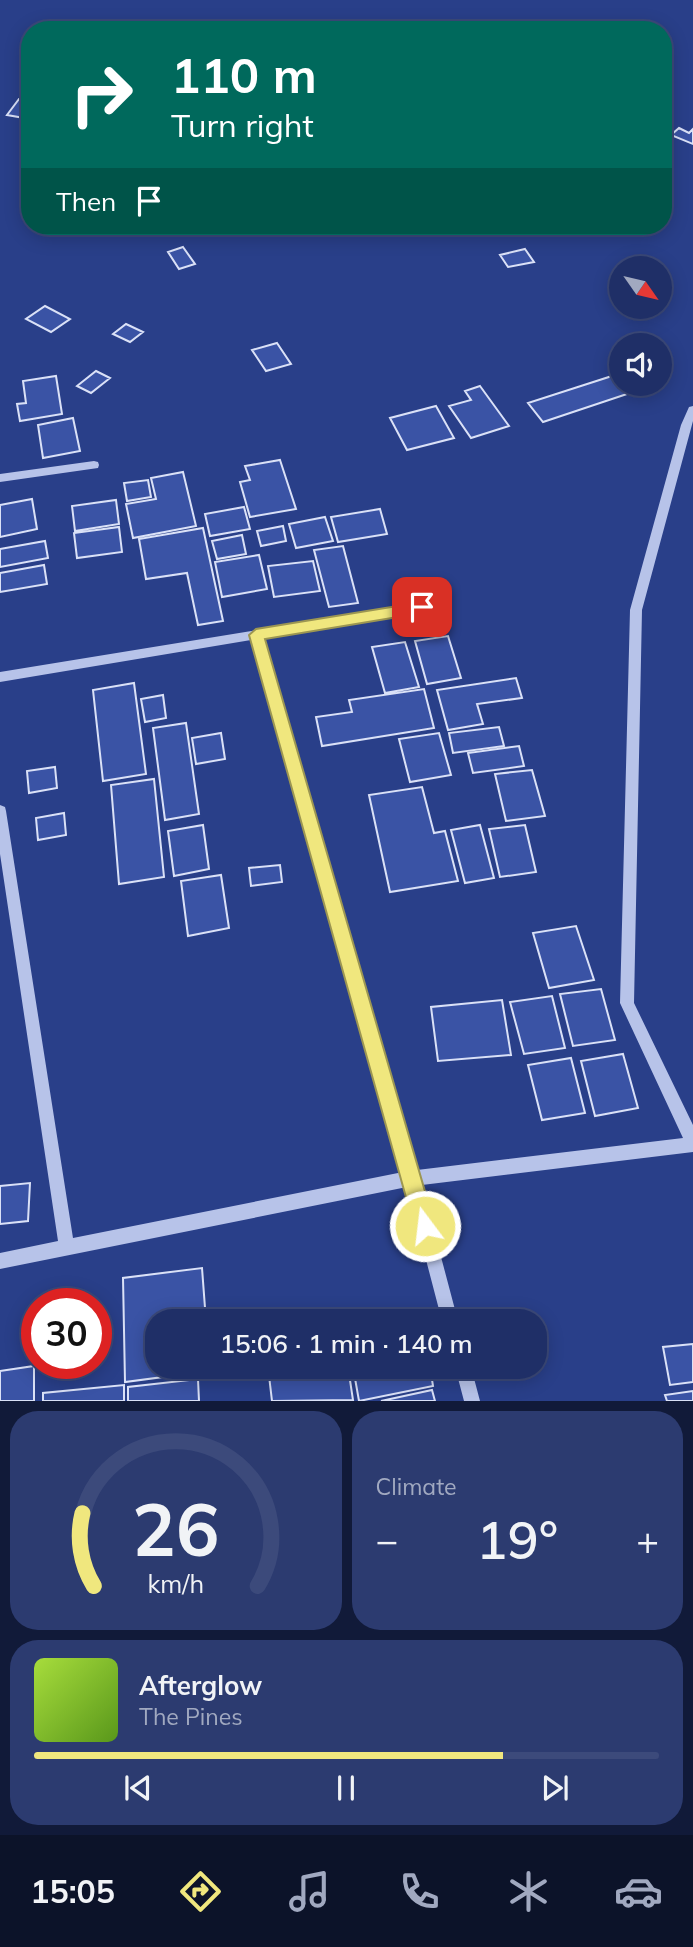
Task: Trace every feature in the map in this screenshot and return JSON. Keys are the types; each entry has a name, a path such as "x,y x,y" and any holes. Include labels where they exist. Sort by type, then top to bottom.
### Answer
{"street":[{"path":"0,1261 412,1178 693,1143 627,1003 636,610 685,425 693,409"},
{"path":"0,478 94,465"},
{"path":"0,677 422,607"},
{"path":"256,635 412,1178 447,1309"},
{"path":"0,811 67,1248"},
{"path":"466,1379 472,1401"}],"building":[{"path":"19,99 21,99 21,117 7,115"},
{"path":"679,128 689,133 693,129 693,144 672,135"},
{"path":"183,247 195,264 179,269 168,252"},
{"path":"525,249 534,262 508,267 500,255"},
{"path":"45,306 70,319 51,332 26,319"},
{"path":"126,324 143,332 130,342 113,334"},
{"path":"277,343 291,364 266,371 252,350"},
{"path":"96,371 110,378 91,393 77,386"},
{"path":"56,376 62,414 20,421 17,404 26,403 23,381"},
{"path":"609,377 609,396 621,396 543,422 528,403"},
{"path":"480,386 509,426 471,438 449,406 471,400 465,391"},
{"path":"436,406 454,438 407,450 390,418"},
{"path":"73,418 80,451 43,458 38,425"},
{"path":"280,460 296,509 250,517 240,482 250,480 245,466"},
{"path":"183,472 196,526 133,538 126,504 156,499 151,478"},
{"path":"148,480 151,497 127,501 124,483"},
{"path":"32,499 37,529 0,537 0,505"},
{"path":"116,500 119,524 75,531 72,506"},
{"path":"244,507 250,529 210,536 205,514"},
{"path":"380,509 387,534 338,542 331,517"},
{"path":"325,517 333,541 296,548 289,524"},
{"path":"283,526 286,541 261,546 257,531"},
{"path":"119,527 122,552 77,558 74,533"},
{"path":"203,528 223,621 198,625 187,573 146,579 139,539"},
{"path":"242,535 246,554 217,559 212,541"},
{"path":"45,541 48,558 0,567 0,549"},
{"path":"343,546 358,603 329,607 314,550"},
{"path":"259,555 267,589 222,597 215,562"},
{"path":"313,561 320,591 274,597 268,566"},
{"path":"44,565 47,584 0,592 0,573"},
{"path":"448,636 461,678 427,684 415,641"},
{"path":"405,642 419,687 385,693 372,647"},
{"path":"516,678 522,698 477,704 483,724 448,730 437,690"},
{"path":"134,683 146,774 103,781 93,690"},
{"path":"424,689 434,728 322,746 316,717 352,712 349,700"},
{"path":"163,695 166,718 145,722 141,699"},
{"path":"186,723 199,814 165,820 153,728"},
{"path":"499,727 504,746 453,753 449,733"},
{"path":"221,733 225,759 196,764 192,738"},
{"path":"439,733 451,775 410,782 399,739"},
{"path":"519,746 524,766 473,773 468,753"},
{"path":"55,767 57,788 29,793 27,771"},
{"path":"532,770 545,816 506,821 495,774"},
{"path":"154,779 164,877 119,884 111,785"},
{"path":"422,787 434,833 445,831 458,881 390,892 369,795"},
{"path":"64,813 66,835 38,840 36,818"},
{"path":"203,825 209,869 174,876 168,831"},
{"path":"480,825 494,878 465,883 451,830"},
{"path":"525,825 536,872 500,877 489,829"},
{"path":"280,865 282,882 251,886 249,868"},
{"path":"221,875 229,928 188,936 181,881"},
{"path":"576,926 594,980 549,988 533,933"},
{"path":"601,989 615,1040 573,1046 560,994"},
{"path":"552,996 565,1048 524,1054 510,1002"},
{"path":"502,1000 511,1055 438,1061 431,1007"},
{"path":"623,1054 638,1108 595,1116 581,1061"},
{"path":"571,1058 585,1113 542,1120 528,1065"},
{"path":"30,1183 28,1221 0,1224 0,1186"},
{"path":"202,1268 205,1309 145,1309 145,1379 148,1379 125,1382 123,1278"},
{"path":"693,1344 693,1382 670,1385 663,1347"},
{"path":"21,1368 21,1379 34,1379 34,1401 0,1401 0,1371"},
{"path":"198,1379 199,1401 128,1401 128,1387"},
{"path":"269,1379 350,1379 353,1400 272,1401"},
{"path":"355,1379 432,1379 433,1386 359,1401"},
{"path":"124,1385 124,1401 43,1401 43,1393"},
{"path":"432,1390 435,1401 381,1401"},
{"path":"693,1391 693,1401 667,1401 665,1395"}],"route":[{"path":"422,607 256,635 425,1226"}]}
